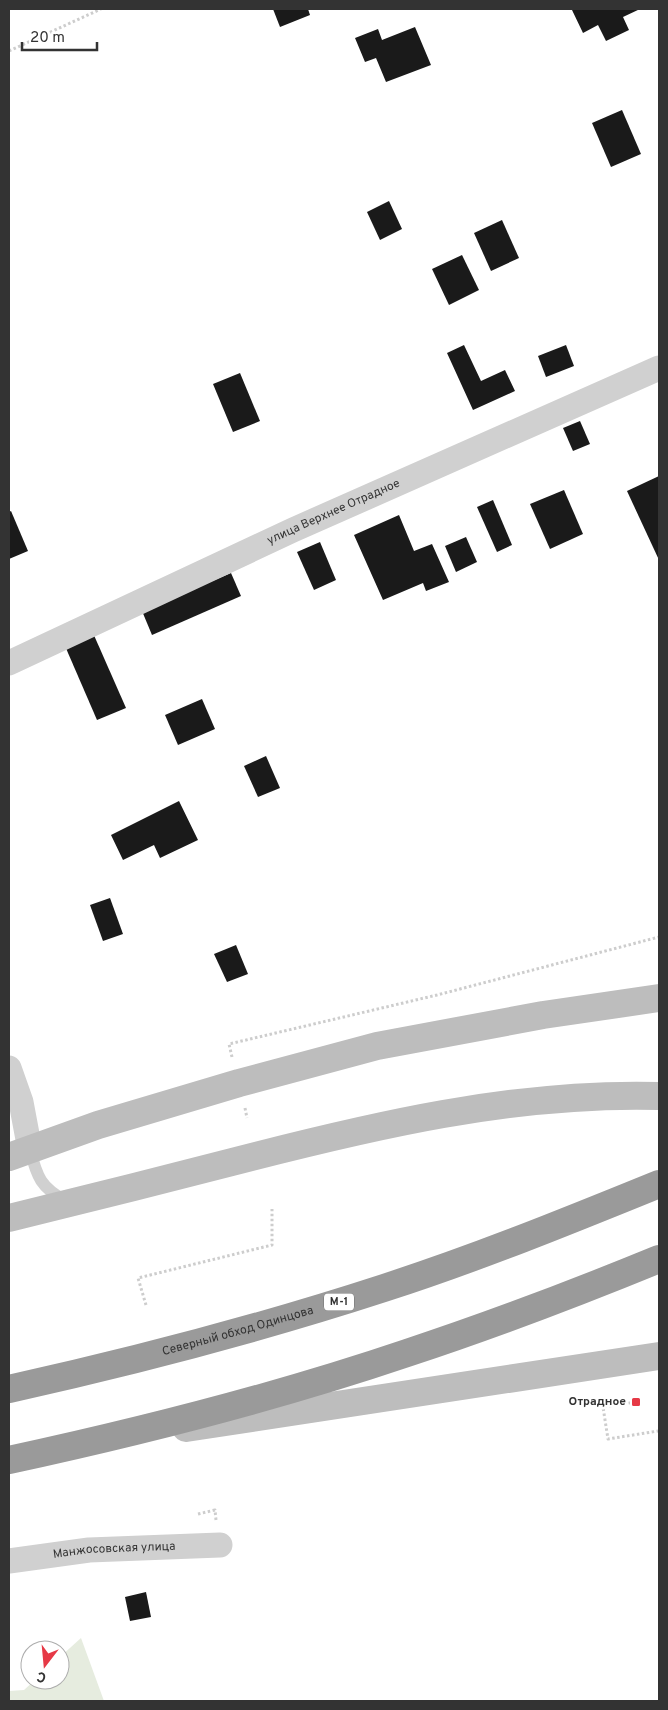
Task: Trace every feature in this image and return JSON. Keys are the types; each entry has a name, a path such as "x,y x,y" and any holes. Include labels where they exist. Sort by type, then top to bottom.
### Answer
{"highway":[{"name":"Северный обход Одинцова","path":"9,1389 185,1347 384,1288 485,1253 659,1184"},
{"path":"9,1460 203,1414 406,1354 509,1318 659,1259"}],"main road":[{"path":"19,1154 98,1125 229,1085 377,1046 543,1015 659,998"},
{"path":"9,1218 298,1144 390,1123 482,1108 552,1100 623,1095 650,1096"},
{"path":"89,1442 659,1356"}],"street":[{"name":"улица Верхнее Отрадное","path":"9,663 293,530 659,368"},
{"path":"9,1068 21,1102 19,1154"},
{"name":"Манжосовская улица","path":"9,1561 89,1550 220,1545"}],"lane":[{"path":"19,1154 35,1170 42,1184 54,1194 71,1203"}],"path":[{"path":"9,51 102,9"},
{"path":"229,1044 437,995 659,937"},
{"path":"146,1304 138,1278 272,1245 272,1209"},
{"path":"636,1402 603,1407 608,1439 658,1431"}],"shaded area":[{"path":"81,1638 104,1701 9,1701 9,1691 70,1690 70,1648"}],"building":[{"path":"273,9 308,9 310,15 280,27"},
{"path":"640,9 623,17 629,30 606,41 598,25 583,33 572,10"},
{"path":"415,27 431,65 386,82 376,58 365,62 355,38 378,29 382,40"},
{"path":"622,110 641,154 611,167 592,123"},
{"path":"389,201 402,229 380,240 367,212"},
{"path":"502,220 519,258 491,271 474,233"},
{"path":"462,255 479,290 449,305 432,269"},
{"path":"464,345 481,381 505,370 515,391 473,410 447,353"},
{"path":"566,345 574,366 546,377 538,356"},
{"path":"240,373 260,421 233,432 213,384"},
{"path":"580,421 590,444 573,451 563,428"},
{"path":"659,476 659,560 627,491"},
{"path":"564,490 583,534 550,549 530,504"},
{"path":"493,500 512,545 497,552 477,507"},
{"path":"11,511 28,551 9,559 9,512"},
{"path":"399,515 414,551 432,544 449,582 426,591 423,583 383,600 354,535"},
{"path":"466,537 477,562 456,572 445,546"},
{"path":"320,542 336,580 314,590 297,552"},
{"path":"231,573 241,596 152,635 142,611"},
{"path":"93,633 126,708 97,720 65,646"},
{"path":"202,699 215,729 178,745 165,715"},
{"path":"266,756 280,788 258,797 244,766"},
{"path":"179,801 198,840 160,858 154,845 123,860 111,835"},
{"path":"110,898 123,934 103,941 90,905"},
{"path":"236,945 248,974 227,982 214,954"},
{"path":"146,1592 151,1617 130,1621 125,1597"}],"place":[{"name":"Отрадное","path":"636,1402"}]}
